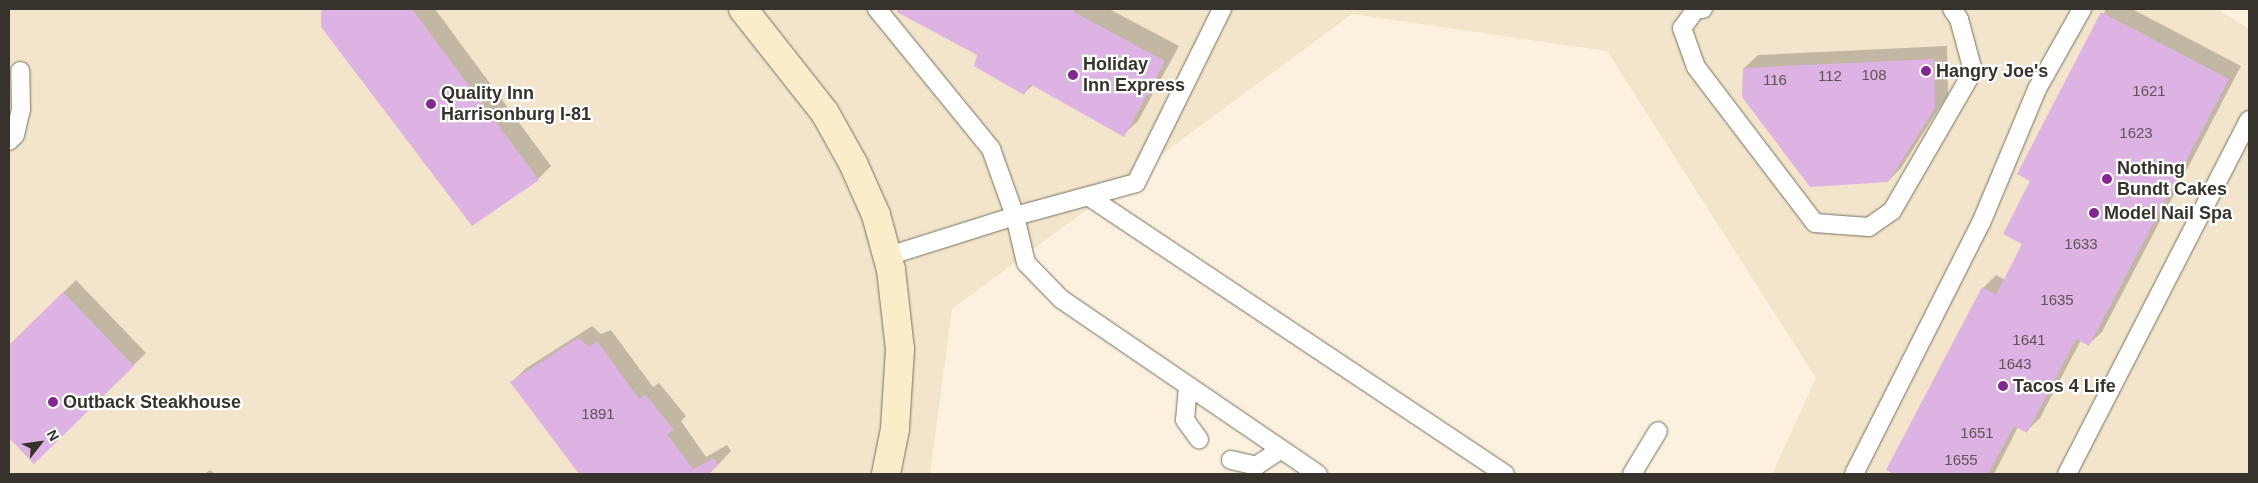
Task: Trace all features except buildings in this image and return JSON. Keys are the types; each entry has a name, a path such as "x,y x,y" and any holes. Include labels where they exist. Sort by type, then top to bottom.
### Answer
{"street":[{"path":"743,9 831,122 868,194 888,256 897,304 900,365 895,429 886,474"}],"lane":[{"path":"877,9 992,148 1015,216 1026,263 1061,299 1318,474"},
{"path":"888,256 1015,216 1136,183 1222,9"},
{"path":"1703,9 1696,9 1682,28 1696,67 1815,223 1869,227 1892,211 1973,71 1959,19 1952,9"},
{"path":"1854,474 1981,223 2038,89 2082,9"},
{"path":"9,141 15,136 22,110 20,71"},
{"path":"2067,474 2249,120"},
{"path":"1088,196 1505,474"},
{"path":"1188,386 1185,420 1199,438"},
{"path":"1632,474 1658,431"},
{"path":"1231,460 1256,466 1281,449"}],"shaded area":[{"path":"9,9 2217,9 2249,29 2249,474 1772,474 1816,378 1607,51 1352,14 952,309 930,474 9,474"}],"place":[{"name":"Hangry Joe's","path":"1926,71"},
{"name":"Holiday Inn Express","path":"1073,75"},
{"name":"Quality Inn Harrisonburg I-81","path":"431,104"},
{"name":"Nothing Bundt Cakes","path":"2107,179"},
{"name":"Model Nail Spa","path":"2094,213"},
{"name":"Tacos 4 Life","path":"2003,386"},
{"name":"Outback Steakhouse","path":"53,402"}]}
